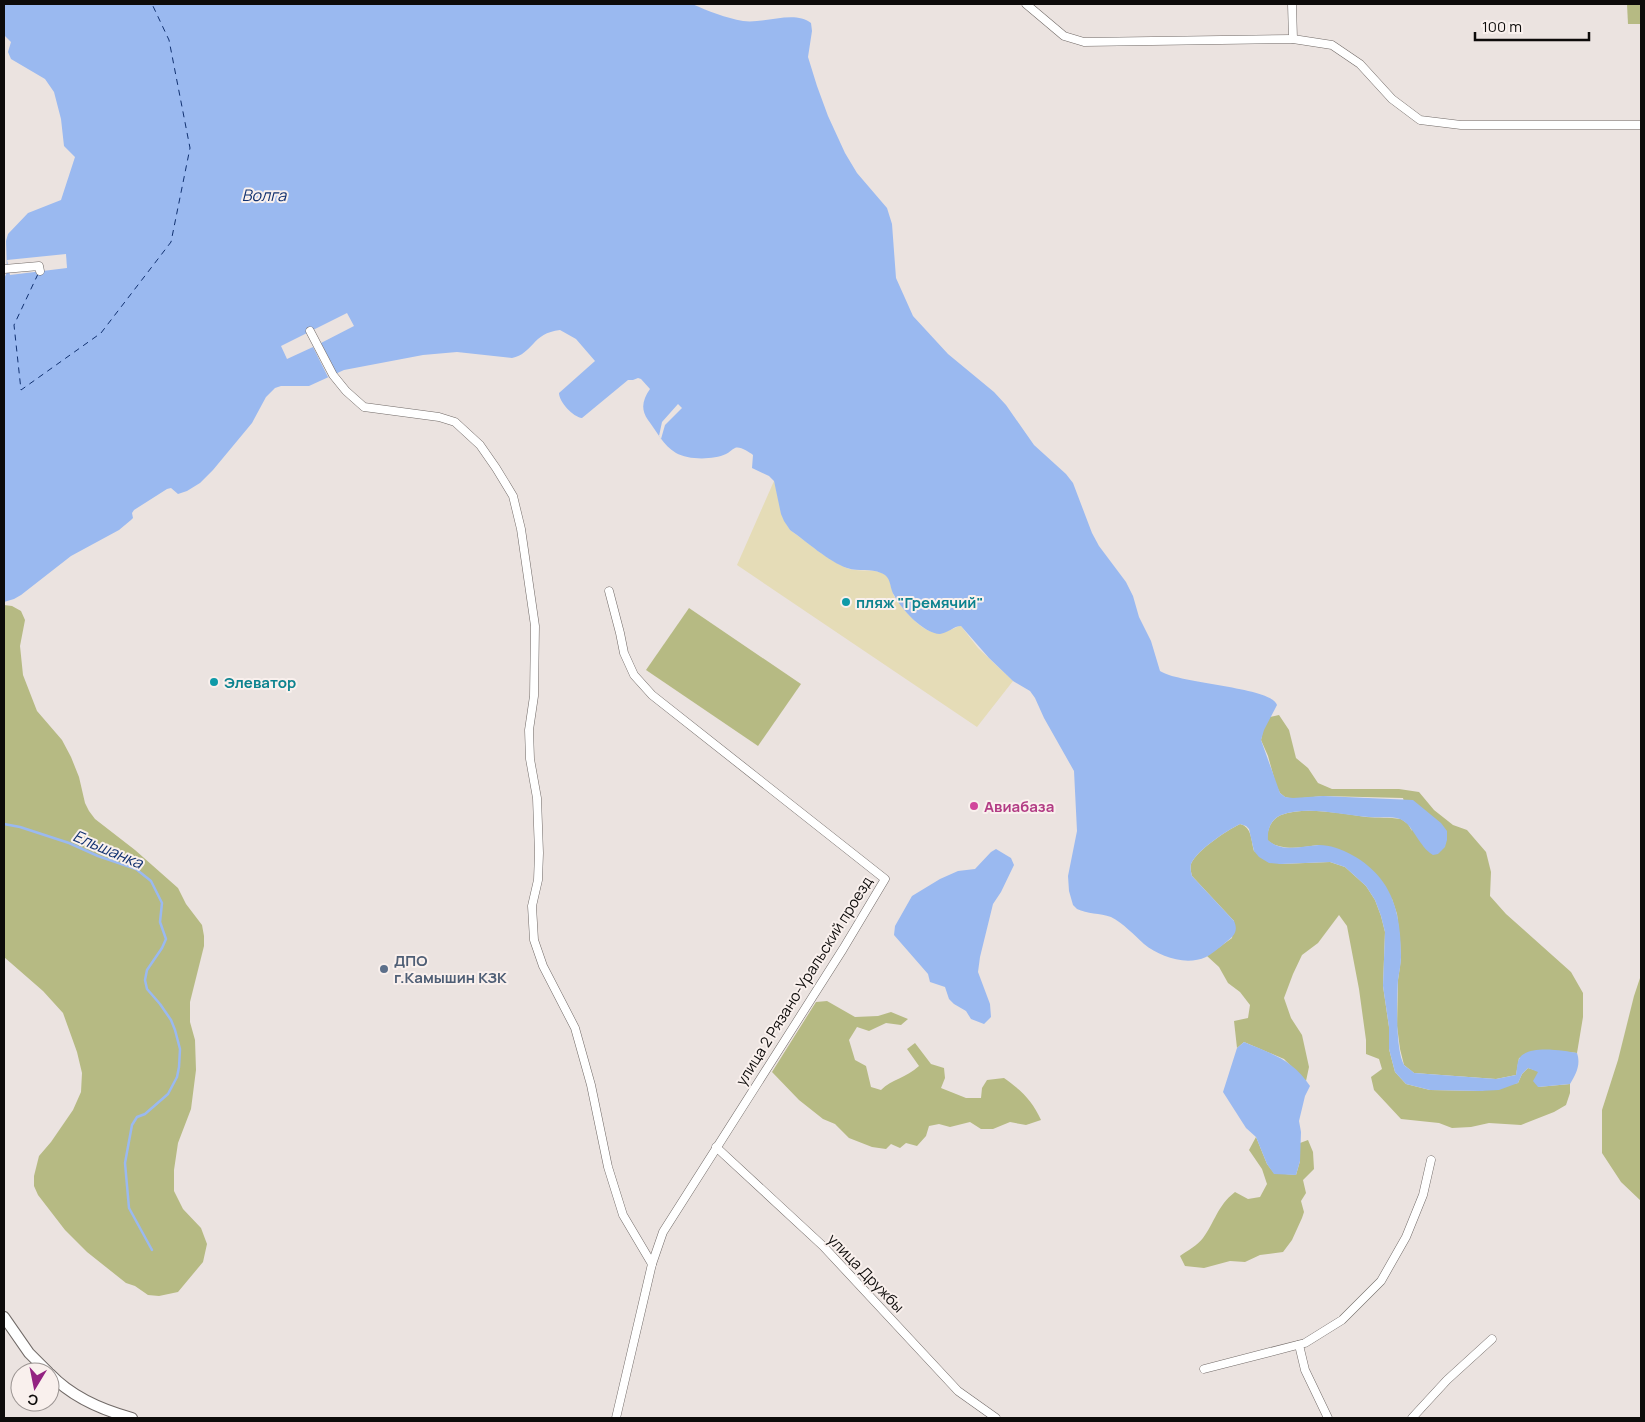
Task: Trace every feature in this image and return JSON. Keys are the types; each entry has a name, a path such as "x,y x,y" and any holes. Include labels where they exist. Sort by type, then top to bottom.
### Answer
{"main road":[{"path":"4,1317 29,1353 38,1362"},
{"path":"60,1382 79,1398 116,1414 132,1418"}],"street":[{"path":"1026,4 1064,36 1084,42 1293,39 1332,44 1360,64 1392,99 1420,120 1461,125 1641,125"},
{"path":"1292,4 1293,39"},
{"path":"4,269 39,266 40,272"},
{"path":"310,332 333,375 346,391 364,407 439,417 455,422 480,445 513,496 521,529 535,626 534,696 529,730 530,759 537,798 539,853 538,880 532,906 534,940 543,966 575,1028 591,1085 608,1167 623,1215 652,1264"},
{"name":"улица 2 Рязано-Уральский проезд","path":"609,592 624,653 634,675 652,694 885,879 844,949 662,1232 652,1264 616,1418"},
{"name":"улица Дружбы","path":"716,1147 823,1246 958,1391 996,1418"},
{"path":"1204,1369 1305,1343 1342,1320 1381,1281 1406,1237 1423,1195 1431,1160"},
{"path":"1412,1418 1447,1380 1492,1339"},
{"path":"1299,1345 1305,1370 1328,1418"}],"green space":[{"path":"1627,4 1641,4 1641,24 1628,24"},
{"path":"4,605 12,606 21,611 25,620 20,646 23,675 37,711 62,740 71,757 89,811 95,819 135,850 178,888 186,904 202,925 204,946 190,1002 190,1022 195,1040 196,1070 191,1109 178,1143 174,1170 174,1191 183,1209 201,1228 207,1244 203,1262 178,1292 159,1296 148,1295 135,1286 126,1283 87,1252 65,1230 38,1195 34,1186 34,1176 39,1156 73,1110 81,1092 82,1073 77,1052 63,1013 43,991 4,957"},
{"path":"689,608 801,684 758,746 646,670"},
{"path":"1279,715 1289,730 1296,758 1308,768 1318,783 1332,789 1399,789 1419,792 1434,810 1453,825 1467,830 1486,852 1491,872 1490,896 1506,914 1571,972 1583,993 1583,1017 1577,1053 1547,1050 1519,1058 1516,1075 1496,1079 1414,1073 1404,1065 1397,1026 1398,980 1401,959 1400,940 1397,914 1392,899 1319,845 1285,847 1273,844 1267,840 1269,829 1275,819 1281,815 1301,811 1401,819 1408,824 1412,831 1403,798 1323,796 1293,799 1285,797 1280,793 1276,785 1268,756 1261,740 1263,730 1270,717"},
{"path":"1240,824 1249,831 1254,851 1280,864 1330,862 1345,867 1366,886 1375,900 1385,932 1383,986 1389,1027 1389,1049 1395,1072 1406,1084 1430,1090 1480,1091 1518,1083 1522,1074 1528,1068 1538,1071 1538,1087 1570,1084 1570,1093 1566,1105 1554,1112 1521,1125 1489,1123 1471,1127 1452,1128 1439,1123 1401,1119 1374,1090 1371,1077 1382,1069 1379,1059 1366,1054 1359,989 1347,926 1339,915 1318,943 1302,955 1284,998 1291,1018 1302,1035 1309,1067 1306,1081 1284,1059 1244,1042 1237,1048 1234,1021 1248,1018 1250,1005 1240,992 1228,983 1219,967 1207,956 1232,938 1234,921 1192,876 1191,864 1205,847"},
{"path":"1641,975 1641,1201 1621,1182 1602,1153 1602,1110"},
{"path":"827,1001 855,1017 878,1016 891,1012 908,1019 901,1025 886,1023 869,1031 857,1027 849,1040 855,1060 866,1066 871,1087 881,1090 919,1066 907,1049 915,1043 931,1064 944,1068 945,1078 941,1088 966,1098 981,1098 982,1088 987,1080 1004,1078 1026,1096 1041,1120 1026,1125 1010,1122 993,1129 981,1129 970,1122 950,1127 939,1124 929,1126 926,1136 917,1146 906,1143 900,1148 891,1144 886,1149 872,1147 849,1138 835,1124 823,1119 799,1100 772,1072 816,1002"},
{"path":"1256,1137 1267,1164 1274,1173 1296,1175 1300,1161 1300,1143 1308,1140 1313,1152 1314,1169 1303,1180 1306,1193 1301,1201 1304,1212 1292,1240 1283,1252 1260,1255 1245,1262 1230,1261 1204,1268 1185,1266 1180,1256 1201,1241 1220,1208 1229,1197 1235,1192 1248,1199 1260,1197 1267,1184 1262,1169 1249,1150"}],"sand":[{"name":"пляж \"Гремячий\"","path":"774,481 782,513 790,530 823,555 844,567 853,570 882,573 888,577 894,596 901,606 922,627 933,632 940,632 961,626 978,648 1013,681 977,727 737,565"}],"water":[{"name":"Волга","path":"4,4 692,4 717,14 743,21 788,17 804,19 811,23 812,31 808,57 817,86 845,153 857,173 887,208 892,224 896,278 913,316 948,354 994,392 1006,405 1034,445 1066,474 1073,483 1092,533 1099,546 1126,582 1133,596 1139,617 1151,641 1160,671 1186,679 1259,694 1271,699 1277,705 1261,740 1280,793 1285,797 1323,796 1413,800 1441,823 1447,831 1445,847 1438,854 1433,855 1424,847 1405,822 1393,818 1313,811 1291,812 1281,815 1272,822 1268,832 1268,840 1286,848 1319,845 1344,851 1361,860 1375,872 1386,887 1395,906 1400,936 1401,960 1398,980 1397,1024 1400,1049 1405,1066 1414,1073 1496,1079 1516,1075 1519,1059 1523,1054 1530,1051 1564,1051 1577,1053 1578,1057 1577,1069 1570,1084 1538,1087 1533,1081 1538,1072 1528,1068 1522,1074 1518,1083 1499,1090 1430,1090 1406,1084 1395,1072 1389,1049 1389,1027 1383,986 1385,932 1375,900 1366,886 1345,867 1330,862 1269,863 1259,857 1254,851 1249,829 1246,826 1240,824 1220,836 1205,847 1191,864 1192,876 1234,921 1236,928 1233,936 1206,957 1190,961 1165,956 1150,949 1111,917 1077,909 1073,905 1069,891 1068,876 1077,831 1074,771 1030,691 1013,681 989,658 961,626 940,634 927,630 920,625 901,607 885,575 869,570 851,569 840,565 790,530 781,514 774,481 769,476 752,468 753,455 737,448 721,456 701,458 687,457 671,450 660,438 644,412 643,404 650,389 641,379 628,380 582,418 571,412 561,401 559,393 595,361 576,339 560,330 544,335 519,356 512,358 457,352 423,355 344,370 309,386 281,386 275,388 266,397 252,423 200,483 178,494 171,488 167,489 134,510 132,513 133,518 119,530 71,556 21,595 4,602 4,279 7,272 6,241 8,234 28,213 61,200 75,157 64,146 61,119 54,92 45,79 11,59 8,52 11,42 4,35"},
{"path":"996,849 1011,858 1014,865 993,904 980,957 978,972 990,1004 991,1017 984,1024 971,1019 966,1011 954,1004 949,999 945,987 930,982 928,974 894,935 895,926 912,896 940,879 958,871 975,869"},
{"path":"1244,1042 1289,1063 1310,1086 1305,1096 1299,1121 1301,1132 1300,1161 1296,1175 1274,1174 1267,1164 1256,1137 1246,1128 1223,1092 1237,1048"}],"pier":[{"path":"66,254 67,268 10,275 7,260"},
{"path":"347,313 354,326 321,343 336,373 328,377 313,347 287,359 281,346"},
{"path":"678,404 682,408 665,425 661,439 659,436 662,422"}],"waterway":[{"name":"Ельшанка","path":"4,824 20,827 69,843 98,856 136,869 151,881 162,903 160,922 166,939 147,970 145,980 147,989 171,1020 175,1030 180,1049 179,1067 177,1077 168,1094 145,1114 137,1117 132,1125 125,1163 129,1208 152,1250"}],"ferry route":[{"path":"38,274 14,325 21,390 101,333 171,242 190,148 169,40 152,4"}],"place":[{"name":"пляж \"Гремячий\"","path":"846,602"},
{"name":"Элеватор","path":"214,682"},
{"name":"Авиабаза","path":"974,806"},
{"name":"ДПО г.Камышин КЗК","path":"384,969"}]}
